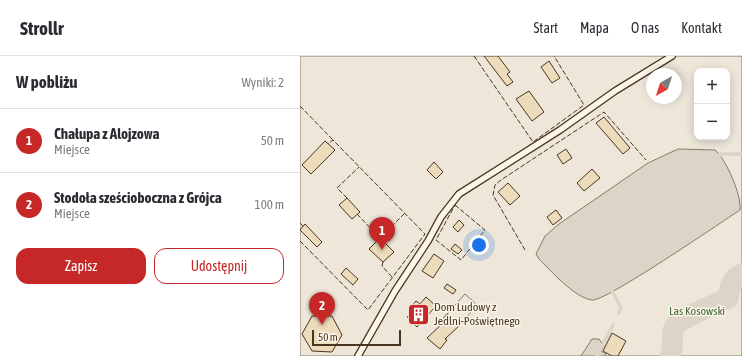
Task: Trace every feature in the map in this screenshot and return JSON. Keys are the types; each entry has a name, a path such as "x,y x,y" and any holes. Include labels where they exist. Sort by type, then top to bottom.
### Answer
{"lane":[{"path":"358,356 395,291 428,241 441,217 459,194 560,130 615,91 672,56"}],"green space":[{"name":"Las Kosowski","path":"300,56 742,56 742,356 300,356"}],"shaded area":[{"path":"678,149 715,150 724,161 736,187 740,210 618,289 592,300 585,298 571,289 539,259 536,254 545,236 559,224 648,163"},
{"path":"465,294 477,305 460,325 447,314"},
{"path":"592,339 599,339 604,346 601,351 606,354 605,356 581,356"}],"building":[{"path":"484,56 498,56 510,72 507,74 513,82 507,86"},
{"path":"549,61 560,78 552,83 541,67"},
{"path":"529,91 544,112 532,121 516,99"},
{"path":"604,117 630,148 623,154 596,123"},
{"path":"325,141 335,150 311,174 302,165"},
{"path":"566,149 572,158 563,164 557,155"},
{"path":"434,162 443,172 436,179 427,170"},
{"path":"592,169 600,178 584,191 577,183"},
{"path":"508,183 520,196 510,205 498,192"},
{"path":"347,198 360,212 352,219 339,205"},
{"path":"556,210 562,218 553,225 547,217"},
{"path":"459,220 464,225 458,232 453,227"},
{"path":"305,224 322,242 317,247 300,230"},
{"path":"380,238 394,252 383,262 369,249"},
{"path":"455,244 462,250 458,254 451,249"},
{"path":"434,254 444,261 433,278 422,271"},
{"path":"346,268 358,279 353,285 341,274"},
{"path":"447,284 456,290 453,294 444,288"},
{"name":"Dom Ludowy z Jedlni-Poświętnego","path":"426,297 436,306 417,327 407,317 413,311 410,308 416,301 420,304"},
{"path":"447,314 460,325 445,339 447,340 440,349 427,338 443,323 441,321"},
{"path":"312,316 332,316 342,335 332,352 312,351 302,334"},
{"path":"612,333 626,341 618,356 612,356 603,351"}],"waterway":[{"path":"718,158 720,154 742,154"},
{"path":"670,356 672,349 672,335 677,324 690,316 728,298 733,280 742,274"},
{"path":"611,289 621,308 619,313"},
{"path":"597,356 613,325"}],"fence":[{"path":"474,56 533,142 584,105 554,56"},
{"path":"300,106 333,140"},
{"path":"525,250 493,195 495,185 501,180 604,112 646,160"},
{"path":"300,241 368,310 425,234 333,140 328,144"},
{"path":"347,198 337,188 359,167"},
{"path":"455,205 485,230 461,260 436,240 455,205"},
{"path":"357,214 380,238 405,213"},
{"path":"300,223 303,226"},
{"path":"383,262 382,266 392,277"}],"place":[{"name":"Chałupa z Alojzowa","path":"382,250"},
{"name":"Dom Ludowy z Jedlni-Poświętnego","path":"419,314"},
{"name":"Stodoła sześcioboczna z Grójca","path":"322,325"}]}
